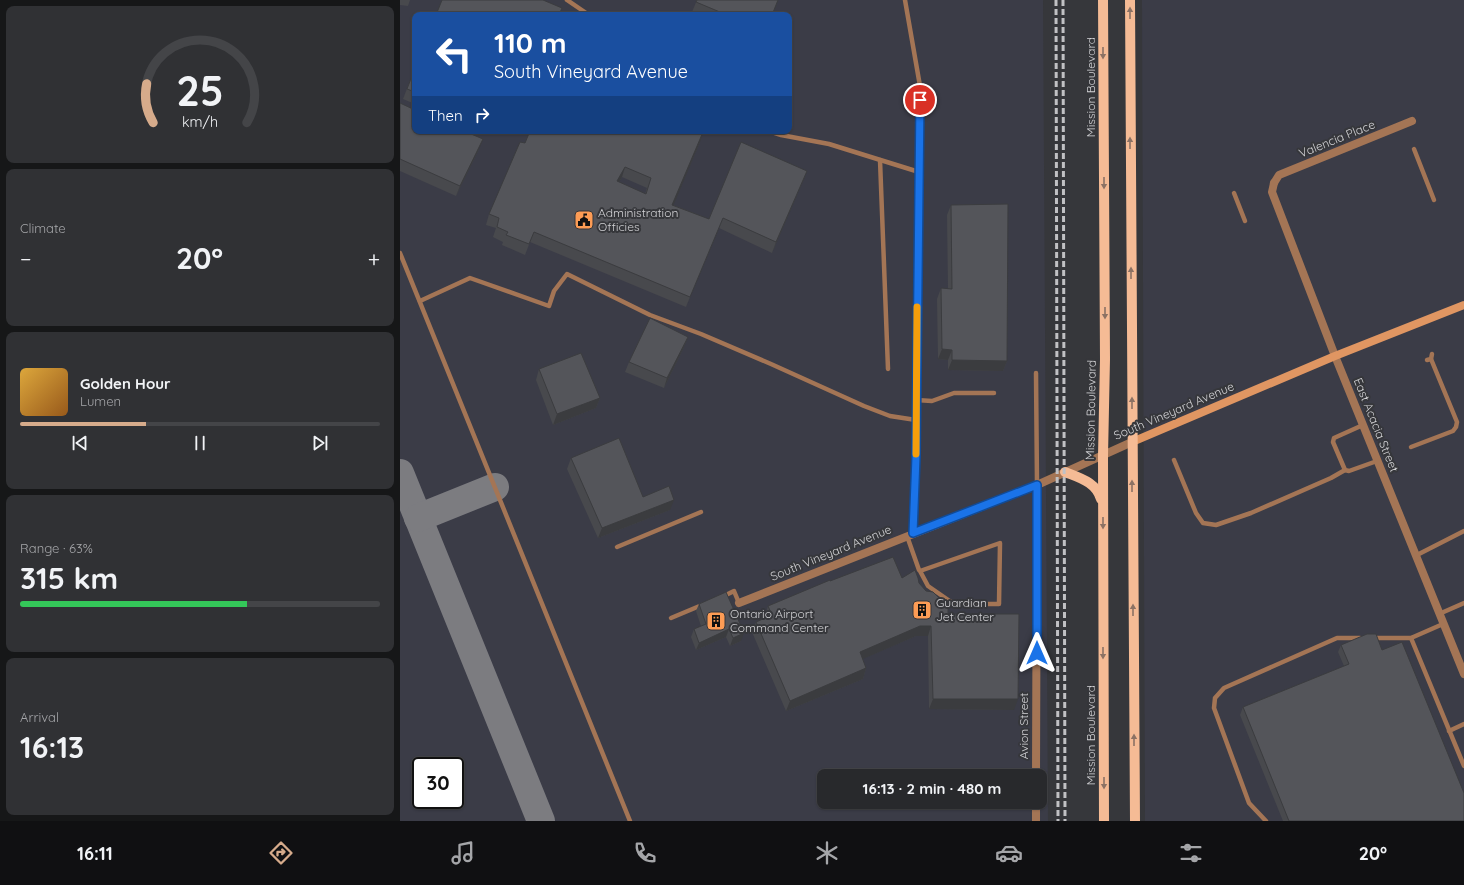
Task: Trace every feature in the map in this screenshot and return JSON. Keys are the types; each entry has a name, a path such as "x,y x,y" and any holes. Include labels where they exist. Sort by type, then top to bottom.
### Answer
{"main road":[{"name":"Mission Boulevard","path":"1103,0 1105,351 1103,456 1104,821"},
{"path":"1130,0 1135,821"},
{"name":"South Vineyard Avenue","path":"1132,442 1335,356 1464,305"},
{"path":"1065,472 1081,478 1094,486 1100,493 1103,506"}],"street":[{"name":"Valencia Place","path":"1274,183 1279,175 1412,122"},
{"name":"East Acacia Street","path":"1274,183 1272,192 1335,356 1464,674"},
{"name":"South Vineyard Avenue","path":"739,603 1037,485 1132,442"},
{"name":"Avion Street","path":"1036,769 1037,485"},
{"path":"1036,809 1036,821"}],"lane":[{"path":"567,0 585,12"},
{"path":"905,0 920,86 916,420 910,534 920,571 928,586 954,604 999,604 1000,543 920,571"},
{"path":"778,134 829,144 919,172"},
{"path":"1414,149 1434,200"},
{"path":"880,160 888,369"},
{"path":"1234,193 1245,221"},
{"path":"400,253 630,821"},
{"path":"420,301 470,278 549,306 554,290 567,274 648,314 771,364 864,406 890,416 916,420"},
{"path":"1411,448 1453,431 1458,422 1430,358"},
{"path":"1036,373 1037,485"},
{"path":"916,400 932,401 961,392 994,393"},
{"path":"1345,470 1332,442 1334,438 1363,425"},
{"path":"1174,460 1196,513 1203,523 1216,525 1251,513 1331,478 1345,470 1349,471 1377,461"},
{"path":"617,547 701,512"},
{"path":"1416,556 1464,532"},
{"path":"719,598 734,592 739,603"},
{"path":"671,618 705,604"},
{"path":"1439,614 1464,604"},
{"path":"1266,821 1249,802 1214,708 1215,698 1224,688 1337,638 1411,638 1443,624"},
{"path":"1411,638 1448,731 1464,766"},
{"path":"1448,731 1464,724"}],"shaded area":[{"path":"400,0 1043,0 1048,821 400,821"},
{"path":"1142,0 1464,0 1464,821 1145,821"}],"building":[{"path":"442,0 543,0 562,8 560,12 437,12"},
{"path":"697,0 778,0 773,12 720,12 696,2"},
{"path":"412,76 412,91 407,89"},
{"path":"400,103 412,109 412,134 471,134 483,139 460,186 400,159"},
{"name":"Administration Officies","path":"529,134 702,134 672,205 709,219 741,142 807,171 776,242 723,218 690,297 534,232 529,244 506,235 508,232 497,227 499,218 489,214 520,142 525,143","holes":["625,167 651,178 646,194 617,181"]},
{"path":"1008,204 1007,361 952,360 952,350 942,349 941,288 952,289 951,205"},
{"path":"650,318 688,337 667,378 629,362"},
{"path":"581,353 600,398 557,414 539,369"},
{"path":"619,438 643,497 669,486 674,500 602,528 571,458"},
{"path":"893,557 902,578 915,570 919,583 926,591 933,592 948,607 948,614 1019,614 1018,699 933,699 931,626 920,626 860,652 866,668 790,701 756,622 772,615 768,606 830,580"},
{"name":"Ontario Airport Command Center","path":"726,592 744,633 733,638 729,629 699,643 694,629 706,624 699,604"},
{"path":"1367,634 1376,634 1382,650 1402,642 1464,793 1464,821 1289,821 1243,707 1349,664 1341,645"}],"taxiway":[{"path":"400,473 541,821"},
{"path":"418,518 495,487"}],"railway":[{"path":"1056,0 1058,821"},
{"path":"1063,0 1065,821"}],"slow traffic":[{"path":"916,454 917,307"}],"place":[{"name":"Administration Officies","path":"584,220"},
{"name":"Guardian Jet Center","path":"922,610"},
{"name":"Ontario Airport Command Center","path":"716,621"}],"route":[{"path":"920,100 916,344 916,457 913,533 1037,485 1037,653"}]}
